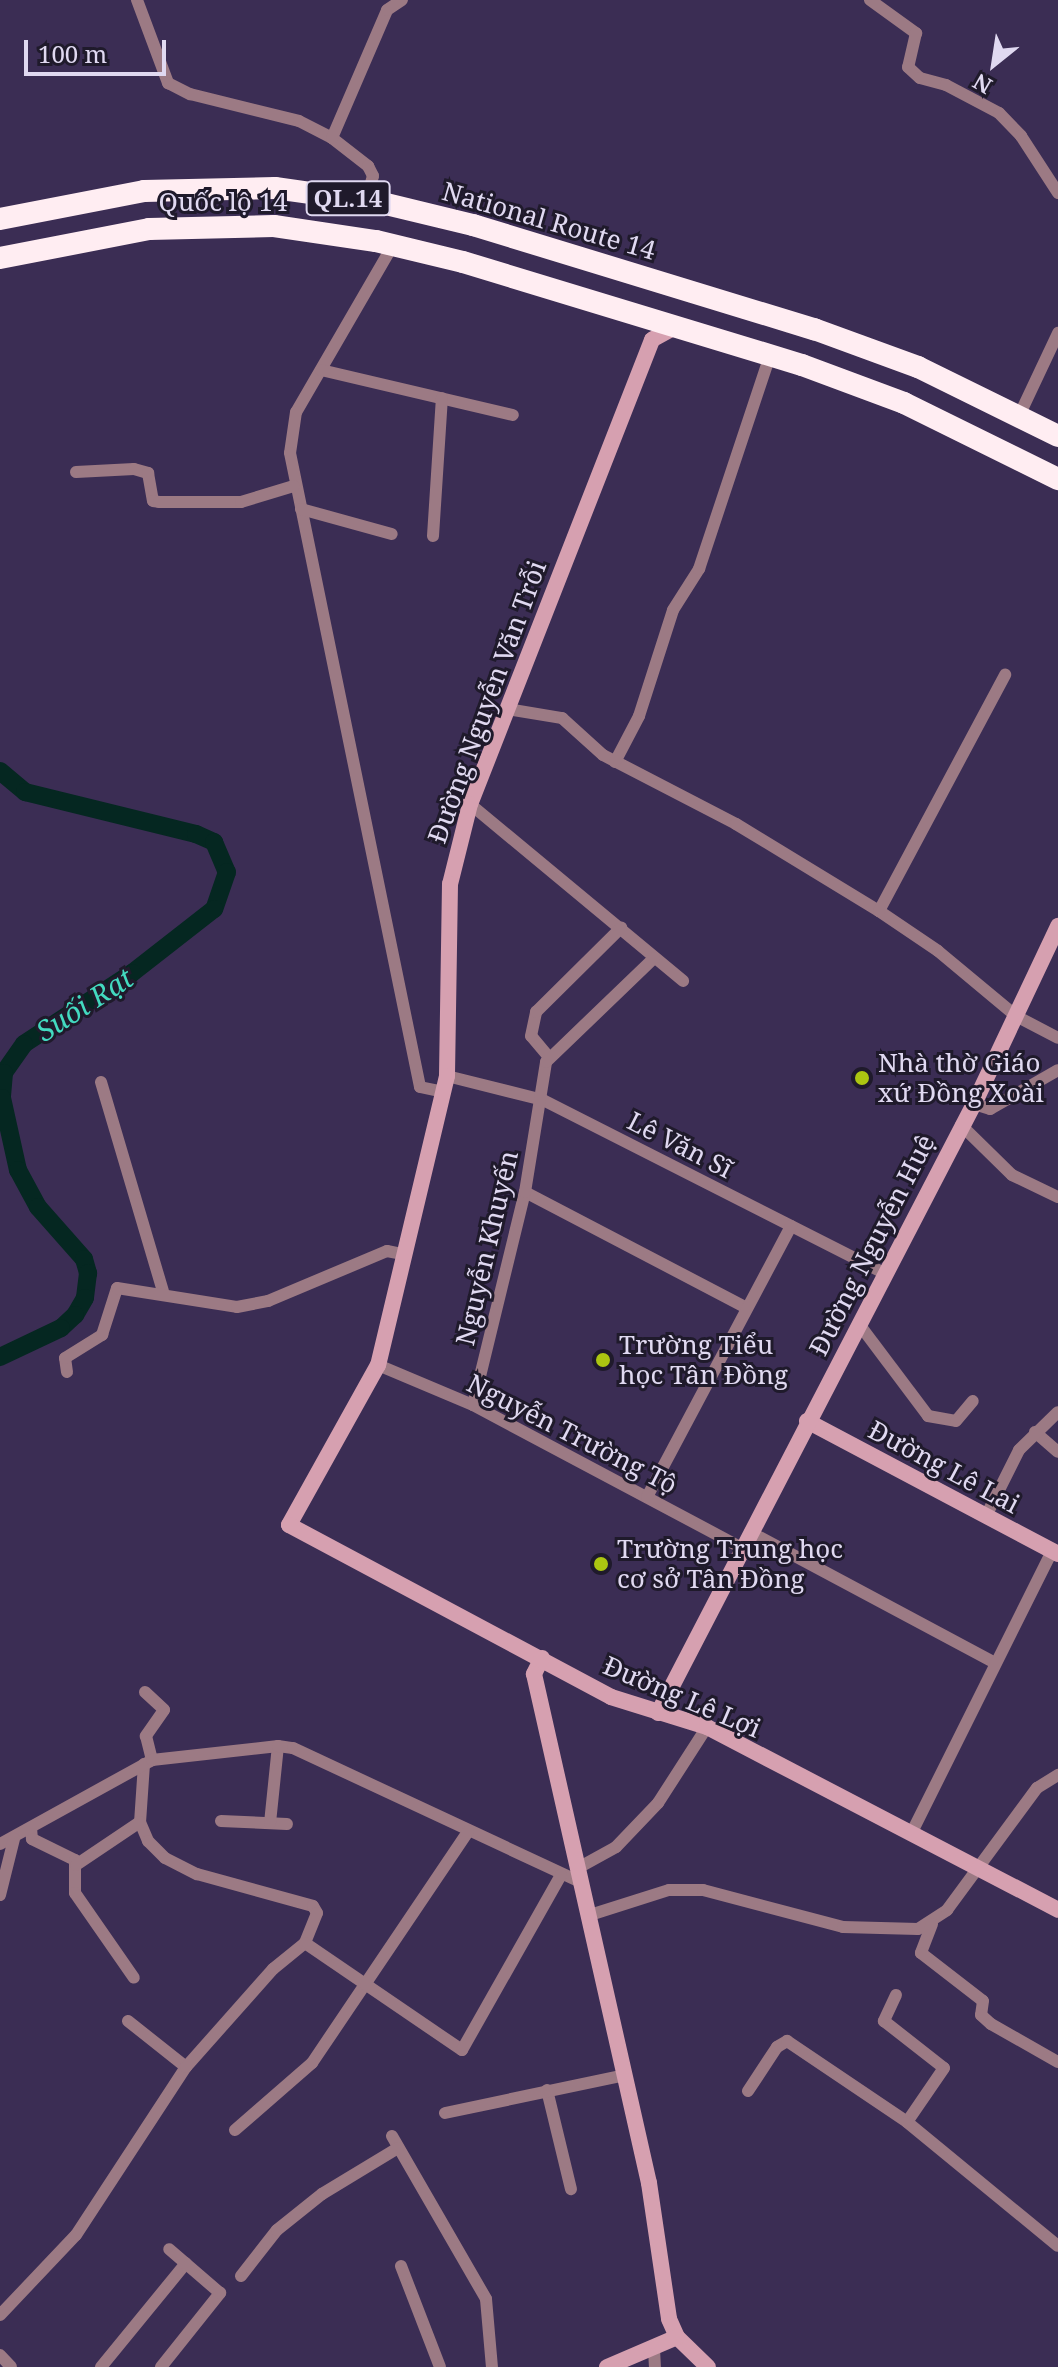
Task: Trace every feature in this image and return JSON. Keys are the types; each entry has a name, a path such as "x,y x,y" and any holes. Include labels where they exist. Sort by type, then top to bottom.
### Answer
{"highway":[{"name":"National Route 14","path":"0,219 144,191 275,188 366,201 473,225 687,290 904,362 1058,436"},
{"path":"274,226 275,188"},
{"name":"Quốc lộ 14","path":"0,258 149,229 274,226 393,245 675,327"},
{"path":"675,327 687,290"},
{"name":"QL.14","path":"675,327 904,403 1058,479"}],"street":[{"path":"137,0 160,69 176,90 299,121 332,138 368,166 373,176 366,201"},
{"path":"332,138 387,10 402,0"},
{"path":"870,0 916,33 908,67 920,78 946,85 999,113 1021,136 1058,193"},
{"path":"393,245 296,412 290,435 294,486 420,1087 445,1084"},
{"name":"Đường Nguyễn Văn Trỗi","path":"289,1525 378,1365 445,1084 450,884 470,804 652,340 675,327"},
{"path":"1019,416 1058,333"},
{"path":"615,762 639,716 673,610 699,569 770,356"},
{"path":"321,370 513,415"},
{"path":"433,536 442,398"},
{"path":"76,472 134,469 148,473 153,501 159,502 241,502 294,486"},
{"path":"301,509 392,534"},
{"path":"879,911 1005,675"},
{"path":"507,709 562,718 615,762 736,824 879,911 938,951 1016,1016 1058,1038"},
{"path":"470,804 683,981"},
{"name":"Đường Nguyễn Huệ","path":"658,1713 974,1104 1058,926"},
{"path":"621,928 536,1012 531,1036 548,1056 654,958"},
{"name":"Nguyễn Khuyến","path":"473,1405 525,1192 543,1100 548,1056"},
{"path":"974,1104 990,1109 1058,1070"},
{"path":"101,1082 163,1291"},
{"name":"Lê Văn Sĩ","path":"445,1084 543,1100 884,1273"},
{"path":"961,1125 1012,1175 1058,1197"},
{"path":"525,1192 747,1308"},
{"path":"647,1497 791,1226"},
{"path":"67,1372 65,1358 102,1335 117,1288 163,1291 237,1307 268,1301 387,1251 403,1254"},
{"path":"859,1324 928,1416 956,1421 973,1401"},
{"name":"Nguyễn Trường Tộ","path":"378,1365 473,1405 742,1548"},
{"path":"986,1516 1007,1469 1035,1432 1058,1412"},
{"name":"Đường Lê Lai","path":"807,1421 1055,1553"},
{"path":"1035,1432 1058,1452"},
{"name":"Đường Lê Lợi","path":"289,1525 611,1697 707,1727 1058,1910"},
{"path":"750,1532 995,1663"},
{"path":"911,1834 995,1663 1055,1553"},
{"path":"542,1658 534,1674 626,2075 655,2215 665,2298 677,2337 708,2367"},
{"path":"0,2315 76,2235 186,2067 273,1969 305,1943 317,1913 313,1906 180,1867 148,1841 140,1822 148,1762 146,1736 164,1710 145,1692"},
{"path":"0,1844 14,1839 148,1762 278,1746 293,1748 561,1875 580,1875 616,1847 650,1812 707,1727"},
{"path":"270,1823 278,1746"},
{"path":"1058,1775 1037,1788 932,1924 921,1953 983,2001 981,2015 991,2024 1058,2062"},
{"path":"221,1821 287,1824"},
{"path":"76,1865 140,1822"},
{"path":"31,1828 32,1839 71,1857 76,1865 75,1893 134,1978"},
{"path":"235,2130 304,2072 468,1832"},
{"path":"0,1895 14,1839"},
{"path":"305,1943 363,1986 462,2050 561,1875"},
{"path":"590,1915 669,1890 703,1890 843,1927 892,1931 932,1924"},
{"path":"896,1995 884,2021 944,2068 907,2122"},
{"path":"128,2021 186,2067"},
{"path":"748,2091 777,2047 787,2041 907,2122 1058,2246"},
{"path":"445,2113 626,2075"},
{"path":"547,2090 571,2189"},
{"path":"241,2276 277,2230 395,2142 486,2299 492,2367"},
{"path":"161,2367 220,2293 169,2249"},
{"path":"101,2367 186,2263"},
{"path":"401,2266 440,2367"},
{"path":"607,2367 677,2337"},
{"path":"654,2349 655,2367"},
{"path":"0,2355 11,2367"}],"waterway":[{"name":"Suối Rạt","path":"0,771 25,792 196,834 214,842 227,872 214,909 132,973 24,1044 4,1073 2,1098 18,1170 38,1207 84,1259 88,1273 85,1298 75,1315 61,1328 0,1357"}],"place":[{"name":"Nhà thờ Giáo xứ Đồng Xoài","path":"862,1078"},
{"name":"Trường Tiểu học Tân Đồng","path":"603,1360"},
{"name":"Trường Trung học cơ sở Tân Đồng","path":"601,1564"}]}
